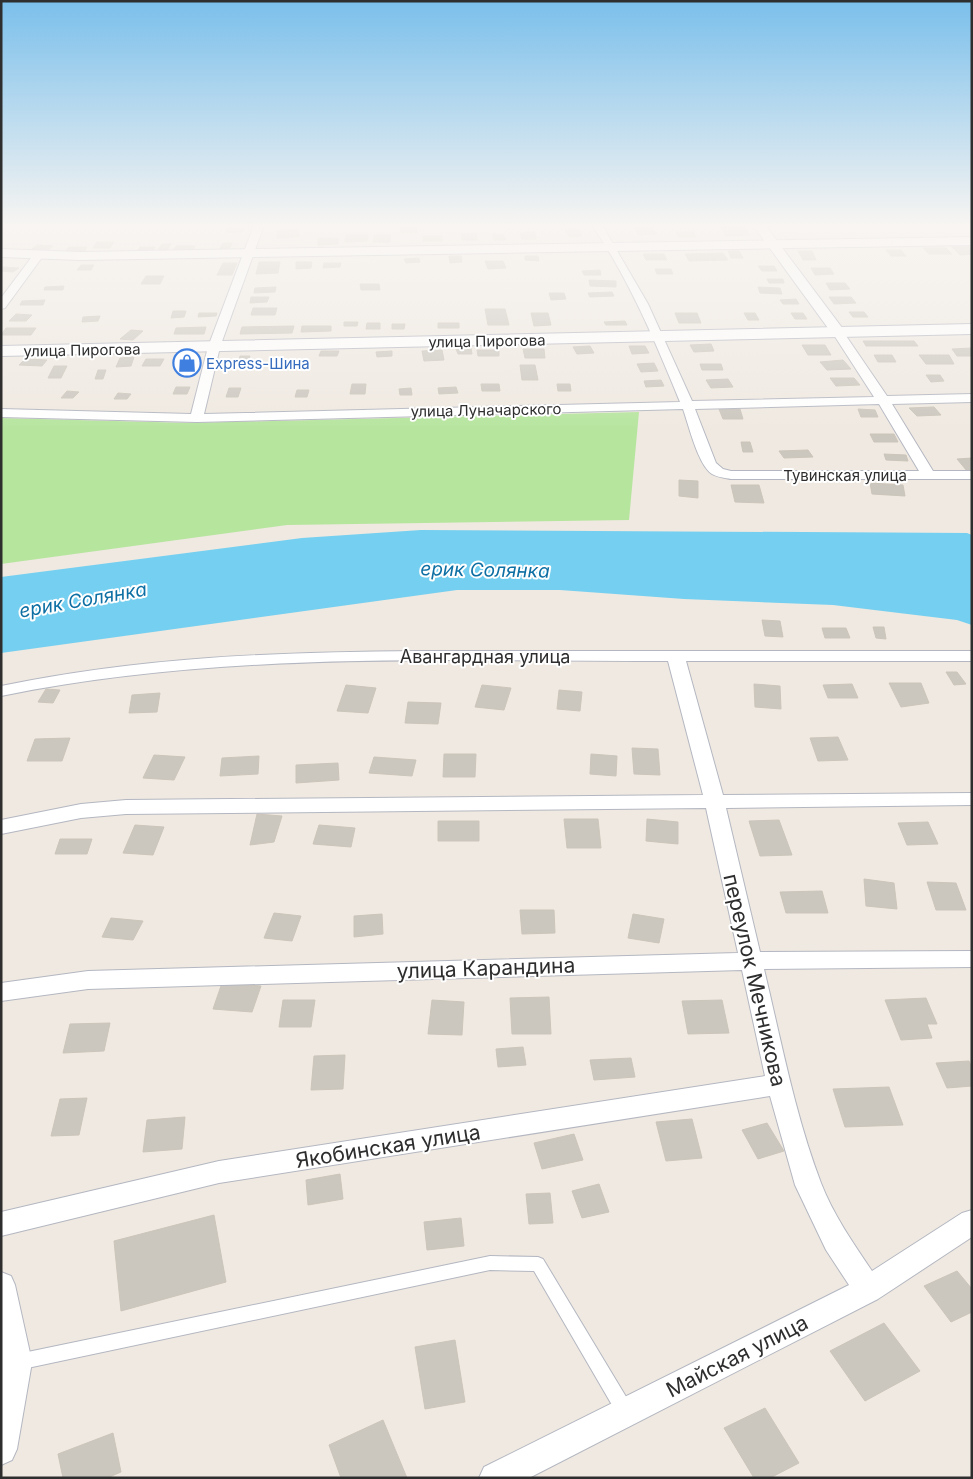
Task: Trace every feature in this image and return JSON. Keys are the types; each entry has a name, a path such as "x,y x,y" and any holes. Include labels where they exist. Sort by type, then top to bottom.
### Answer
{"main road":[{"name":"улица Пирогова","path":"1,351 972,329"}],"street":[{"path":"1,306 10,294"},
{"path":"197,418 214,347 234,294"},
{"path":"637,294 689,405"},
{"path":"810,294 838,332 883,400 928,474 972,482"},
{"name":"улица Луначарского","path":"1,413 197,418 972,398"},
{"name":"Тувинская улица","path":"689,405 710,465 718,472 731,475 972,475"},
{"name":"Авангардная улица","path":"1,691 44,681 102,672 309,657 972,656"},
{"name":"переулок Мечникова","path":"676,657 715,802 778,1084 808,1185 836,1241 868,1290"},
{"path":"1,827 81,812 126,807 972,799"},
{"name":"улица Карандина","path":"1,992 88,980 750,961 972,959"},
{"name":"Якобинская улица","path":"1,1224 219,1172 778,1084"},
{"name":"Майская улица","path":"495,1478 868,1290 972,1222"},
{"path":"1,1285 17,1362 1,1449"}],"lane":[{"path":"17,1362 490,1264 538,1264 625,1412"}],"green space":[{"path":"639,412 629,520 287,525 1,564 1,418 189,423"}],"water":[{"name":"ерик Солянка","path":"421,530 967,533 972,535 972,625 957,620 833,605 684,599 560,590 457,590 1,653 1,577 302,538"}],"building":[{"path":"549,294 564,294 566,299 551,300"},
{"path":"589,294 613,294 614,296 590,297"},
{"path":"251,297 269,297 267,302 250,303"},
{"path":"829,297 851,297 856,303 834,304"},
{"path":"796,299 799,304 783,304 780,300"},
{"path":"45,300 43,305 20,305 22,301"},
{"path":"253,308 277,308 275,315 251,315"},
{"path":"485,309 505,309 509,325 488,325"},
{"path":"173,311 186,311 184,317 171,318"},
{"path":"849,312 864,312 868,317 853,317"},
{"path":"199,313 217,313 216,316 198,317"},
{"path":"531,313 548,313 551,325 534,326"},
{"path":"675,313 697,313 701,323 679,323"},
{"path":"744,313 755,313 759,320 748,320"},
{"path":"791,313 803,313 807,319 795,319"},
{"path":"16,314 32,315 26,321 9,321"},
{"path":"100,316 98,321 82,322 83,317"},
{"path":"625,321 627,325 606,325 604,322"},
{"path":"344,322 358,322 357,326 344,326"},
{"path":"367,323 380,323 380,329 366,329"},
{"path":"438,323 459,323 459,328 438,328"},
{"path":"392,324 405,324 404,329 392,329"},
{"path":"294,326 292,333 240,334 242,327"},
{"path":"302,326 331,326 331,331 301,332"},
{"path":"206,327 204,334 174,334 176,328"},
{"path":"6,328 36,328 31,335 1,335"},
{"path":"131,330 143,331 133,340 120,339"},
{"path":"863,341 914,341 918,346 866,346"},
{"path":"711,344 714,351 694,352 690,345"},
{"path":"802,345 825,345 831,355 808,355"},
{"path":"590,346 594,353 577,354 573,347"},
{"path":"629,346 645,346 649,353 632,354"},
{"path":"471,348 472,354 458,354 456,349"},
{"path":"972,348 972,356 957,356 952,349"},
{"path":"523,349 544,349 545,358 525,358"},
{"path":"442,350 444,360 424,361 422,351"},
{"path":"477,350 499,350 499,356 478,356"},
{"path":"321,351 339,351 337,356 319,356"},
{"path":"392,351 392,356 377,357 376,352"},
{"path":"874,355 892,355 896,362 878,362"},
{"path":"919,355 949,355 954,364 926,364"},
{"path":"240,356 250,356 247,366 237,366"},
{"path":"134,357 131,366 116,367 120,358"},
{"path":"184,357 201,357 199,364 181,365"},
{"path":"25,359 47,360 42,366 19,365"},
{"path":"146,359 164,359 160,366 142,366"},
{"path":"843,360 851,369 827,370 820,362"},
{"path":"654,363 658,371 641,372 637,364"},
{"path":"700,364 721,364 723,370 702,370"},
{"path":"520,365 535,365 538,380 522,380"},
{"path":"54,366 67,366 61,378 48,378"},
{"path":"98,370 106,370 103,379 95,379"},
{"path":"926,375 940,375 944,381 931,382"},
{"path":"830,378 854,378 860,385 836,386"},
{"path":"728,379 733,387 711,388 706,380"},
{"path":"661,380 664,386 646,387 644,381"},
{"path":"352,384 366,384 365,394 350,394"},
{"path":"481,384 499,384 500,391 482,391"},
{"path":"557,384 570,384 571,391 558,391"},
{"path":"176,387 190,387 187,394 173,394"},
{"path":"456,387 458,393 439,394 438,388"},
{"path":"229,388 241,388 238,397 226,397"},
{"path":"411,388 412,395 400,395 399,389"},
{"path":"297,390 309,390 307,397 295,397"},
{"path":"67,391 79,392 73,398 61,398"},
{"path":"118,393 131,394 127,399 114,399"},
{"path":"934,407 941,415 917,416 909,408"},
{"path":"719,409 740,409 743,419 723,419"},
{"path":"858,409 875,410 878,417 861,417"},
{"path":"870,434 894,434 898,442 874,442"},
{"path":"741,442 750,442 753,452 743,452"},
{"path":"808,450 813,457 784,458 779,451"},
{"path":"884,454 906,455 908,461 886,460"},
{"path":"972,458 972,471 967,471 957,459"},
{"path":"679,480 698,481 698,498 679,496"},
{"path":"870,483 903,485 905,496 872,494"},
{"path":"731,485 759,485 764,503 735,502"},
{"path":"762,620 780,621 783,637 765,636"},
{"path":"873,627 884,627 886,639 876,638"},
{"path":"822,628 846,628 850,638 825,638"},
{"path":"946,672 957,672 966,684 954,685"},
{"path":"889,683 921,683 929,703 901,707"},
{"path":"754,684 780,686 781,709 755,707"},
{"path":"852,684 858,698 828,698 823,685"},
{"path":"346,685 376,688 368,713 337,711"},
{"path":"482,685 511,688 504,710 475,707"},
{"path":"46,689 60,690 53,703 38,702"},
{"path":"559,690 582,692 580,711 557,709"},
{"path":"160,693 157,712 129,713 132,695"},
{"path":"408,702 441,703 438,724 405,723"},
{"path":"838,737 848,760 818,761 810,738"},
{"path":"70,738 62,761 27,761 35,739"},
{"path":"632,748 658,749 660,775 634,774"},
{"path":"444,754 476,754 475,777 443,777"},
{"path":"591,754 617,756 616,776 590,774"},
{"path":"154,755 185,757 174,780 143,778"},
{"path":"259,756 258,774 220,776 222,758"},
{"path":"374,757 416,760 412,776 369,773"},
{"path":"338,763 339,780 296,783 296,765"},
{"path":"257,814 282,816 274,842 250,845"},
{"path":"564,819 598,819 601,848 567,848"},
{"path":"647,819 678,822 678,844 646,841"},
{"path":"779,820 792,855 760,856 749,821"},
{"path":"438,821 479,821 479,841 438,841"},
{"path":"928,822 938,844 907,845 898,823"},
{"path":"135,825 164,827 153,855 123,853"},
{"path":"319,825 355,828 351,847 313,844"},
{"path":"60,839 92,839 87,854 55,854"},
{"path":"864,879 894,883 897,909 866,906"},
{"path":"927,882 956,883 966,910 936,910"},
{"path":"822,891 828,913 786,913 780,892"},
{"path":"520,910 554,910 555,933 522,934"},
{"path":"274,913 301,916 292,941 264,938"},
{"path":"382,914 383,934 354,937 354,916"},
{"path":"633,914 664,919 659,943 628,938"},
{"path":"111,918 143,921 133,940 102,937"},
{"path":"222,983 261,986 252,1012 213,1009"},
{"path":"549,997 551,1034 512,1034 510,998"},
{"path":"926,998 937,1024 927,1024 932,1038 901,1040 885,1000"},
{"path":"283,1000 315,1000 311,1027 279,1027"},
{"path":"432,1000 464,1002 462,1035 428,1034"},
{"path":"722,1000 729,1033 688,1034 682,1001"},
{"path":"110,1023 104,1051 63,1053 70,1024"},
{"path":"523,1047 526,1065 498,1067 496,1049"},
{"path":"345,1055 343,1089 311,1090 314,1056"},
{"path":"631,1058 635,1077 594,1080 590,1060"},
{"path":"969,1061 972,1068 972,1086 947,1088 936,1063"},
{"path":"889,1087 903,1125 845,1127 833,1089"},
{"path":"87,1098 79,1135 51,1136 60,1099"},
{"path":"185,1117 182,1149 143,1152 147,1120"},
{"path":"692,1119 702,1158 666,1161 656,1122"},
{"path":"767,1123 784,1151 758,1159 742,1130"},
{"path":"574,1134 583,1160 542,1169 534,1143"},
{"path":"340,1174 343,1199 308,1205 306,1180"},
{"path":"599,1184 609,1212 582,1218 572,1191"},
{"path":"550,1193 553,1223 529,1224 526,1194"},
{"path":"214,1215 226,1282 121,1311 114,1241"},
{"path":"461,1218 464,1246 427,1250 424,1222"},
{"path":"957,1271 972,1289 972,1312 951,1322 924,1286"},
{"path":"884,1323 920,1371 865,1401 830,1351"},
{"path":"455,1340 465,1402 425,1409 415,1347"},
{"path":"765,1408 799,1463 770,1478 754,1478 724,1428"},
{"path":"383,1420 407,1478 341,1478 329,1445"},
{"path":"113,1433 121,1472 107,1478 63,1478 58,1454"}],"place":[{"name":"Express-Шина","path":"187,363"}]}
